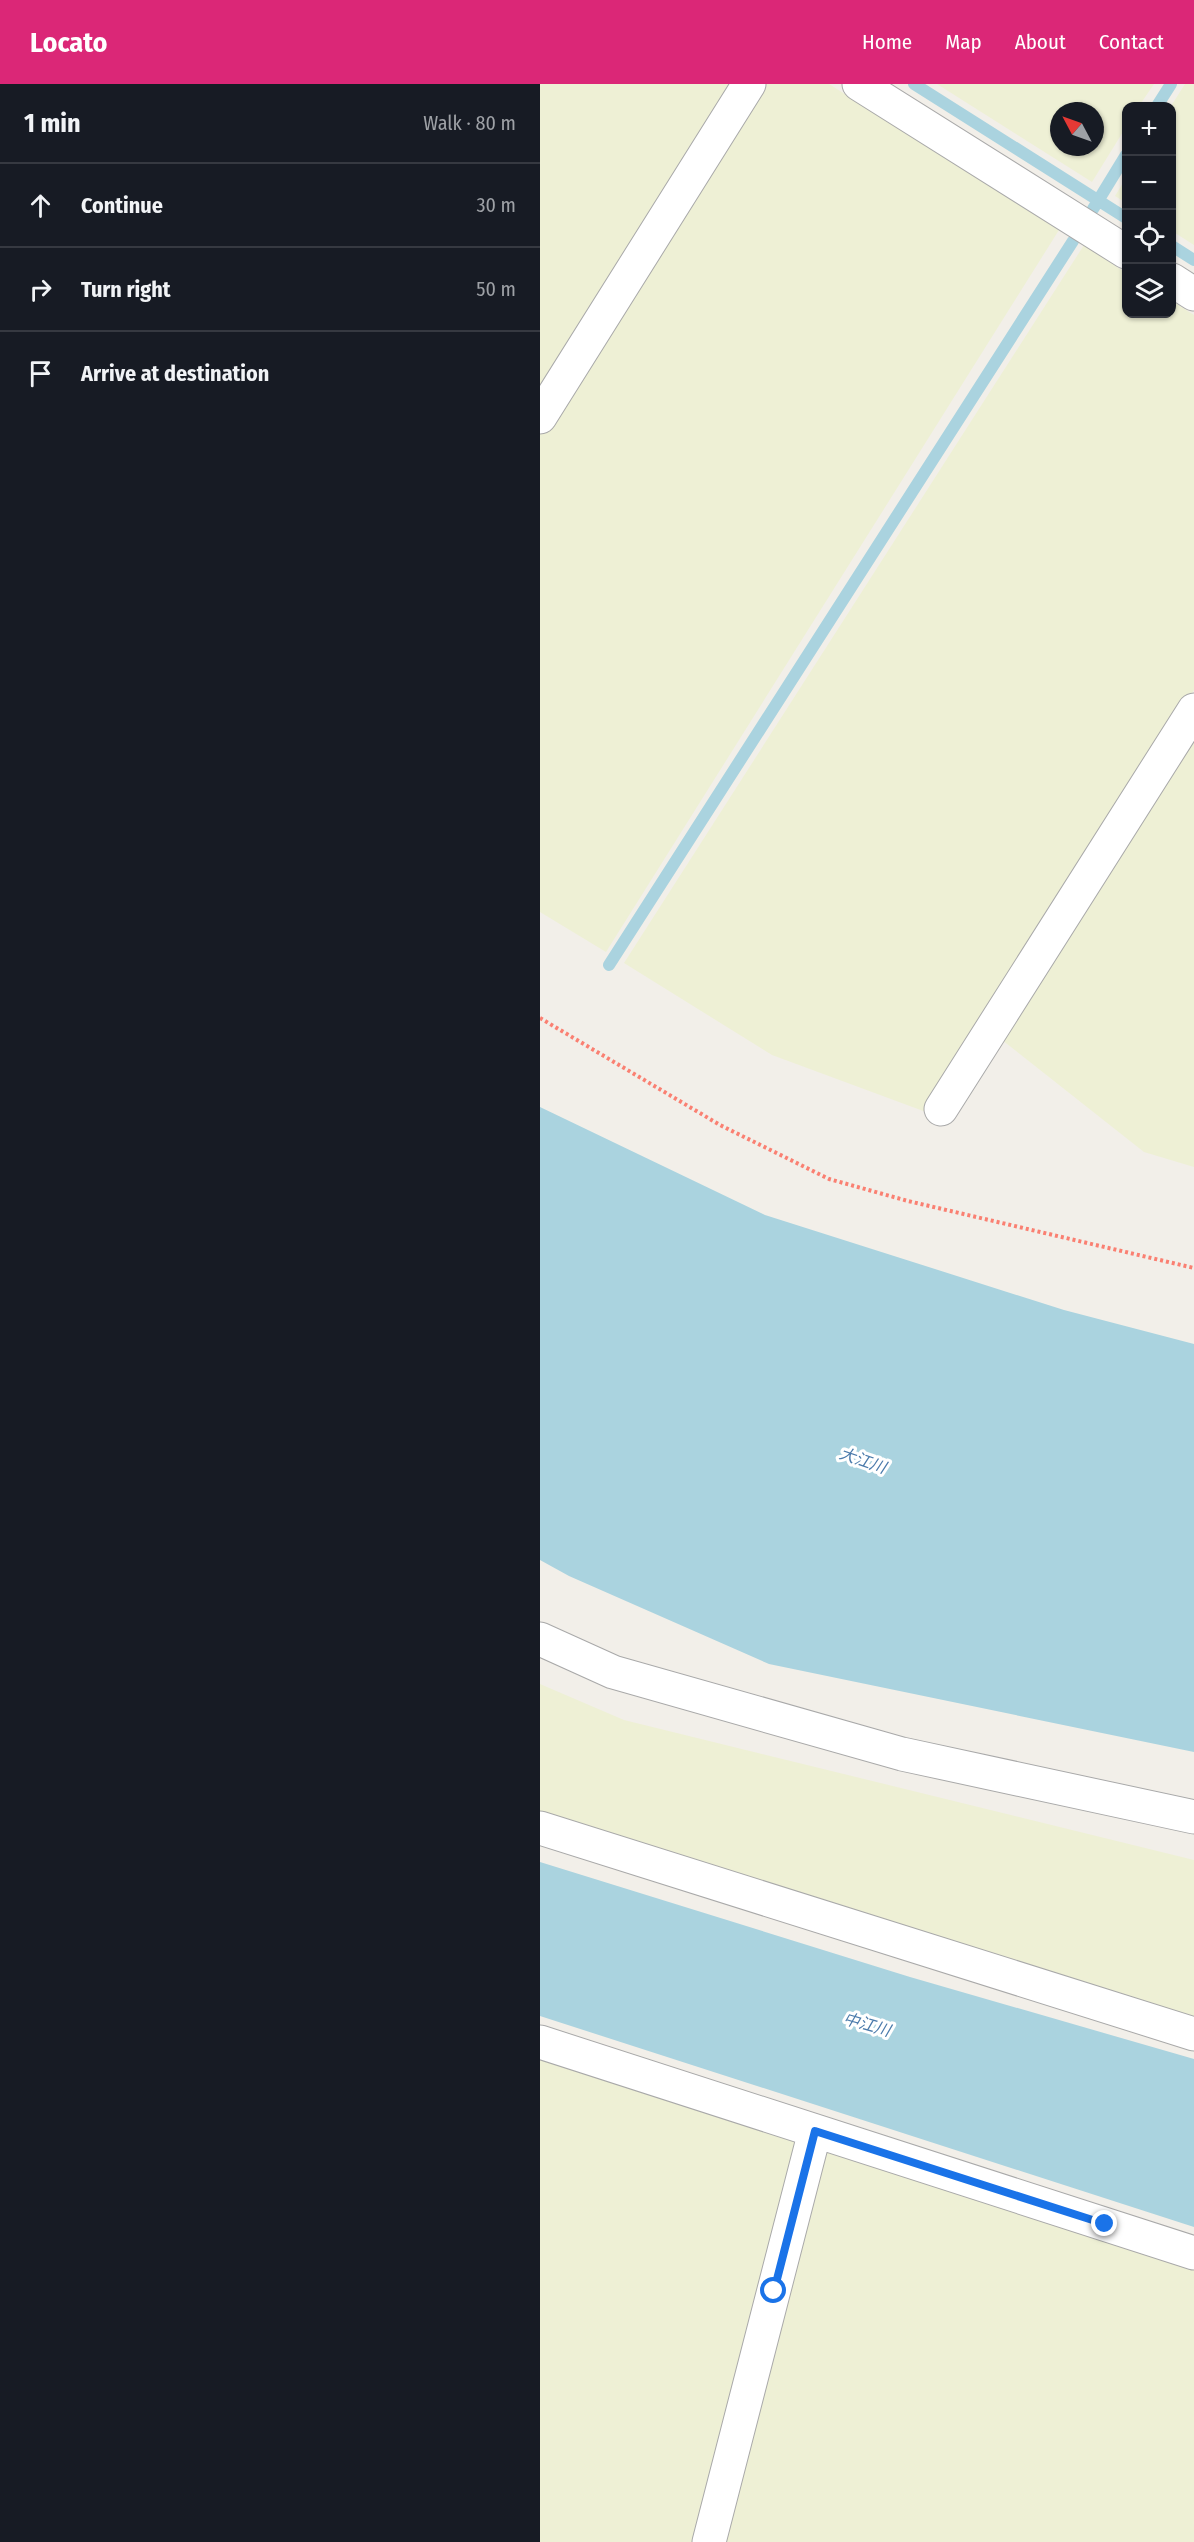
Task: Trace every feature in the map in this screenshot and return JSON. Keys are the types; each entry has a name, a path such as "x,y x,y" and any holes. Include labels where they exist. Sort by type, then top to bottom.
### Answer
{"street":[{"path":"540,417 749,84"},
{"path":"859,84 1122,249"},
{"path":"1176,283 1194,294"},
{"path":"940,1109 1194,710"},
{"path":"540,1639 613,1672 902,1754 1194,1817"},
{"path":"540,1828 1194,2034"},
{"path":"540,2042 1194,2253"},
{"path":"709,2542 815,2131"}],"path":[{"path":"540,1018 720,1125 829,1179 908,1201 1194,1268"}],"green space":[{"path":"540,84 736,84 540,396"},
{"path":"758,84 829,84 1059,230 606,952 540,912 540,432"},
{"path":"937,84 1154,84 1142,102 1122,102 1122,133 1092,182 1051,156 1104,156 1104,102 1050,102 1050,155"},
{"path":"1185,84 1194,84 1194,245 1176,234 1176,102 1174,102"},
{"path":"1122,185 1122,200 1115,196"},
{"path":"1084,245 1122,270 1122,318 1176,318 1176,304 1194,315 1194,690 926,1112 772,1055 624,963"},
{"path":"1194,733 1194,1167 1144,1152 1002,1040"},
{"path":"540,1684 624,1720 1194,1860 1194,2028 540,1820"},
{"path":"540,2056 788,2131 801,2155 700,2542 540,2542"},
{"path":"831,2149 1194,2266 1194,2542 717,2542 814,2166"}],"water":[{"name":"大江川","path":"540,1107 765,1215 1064,1310 1194,1344 1194,1752 769,1664 569,1576 540,1560"},
{"name":"中江川","path":"540,1862 910,1977 1194,2059 1194,2227 540,2016"}],"waterway":[{"path":"914,84 1122,215"},
{"path":"1160,102 1171,84"},
{"path":"1093,209 1125,156"},
{"path":"609,965 1073,241"},
{"path":"1176,249 1194,260"}],"route":[{"path":"774,2291 815,2131 1105,2224"}]}
